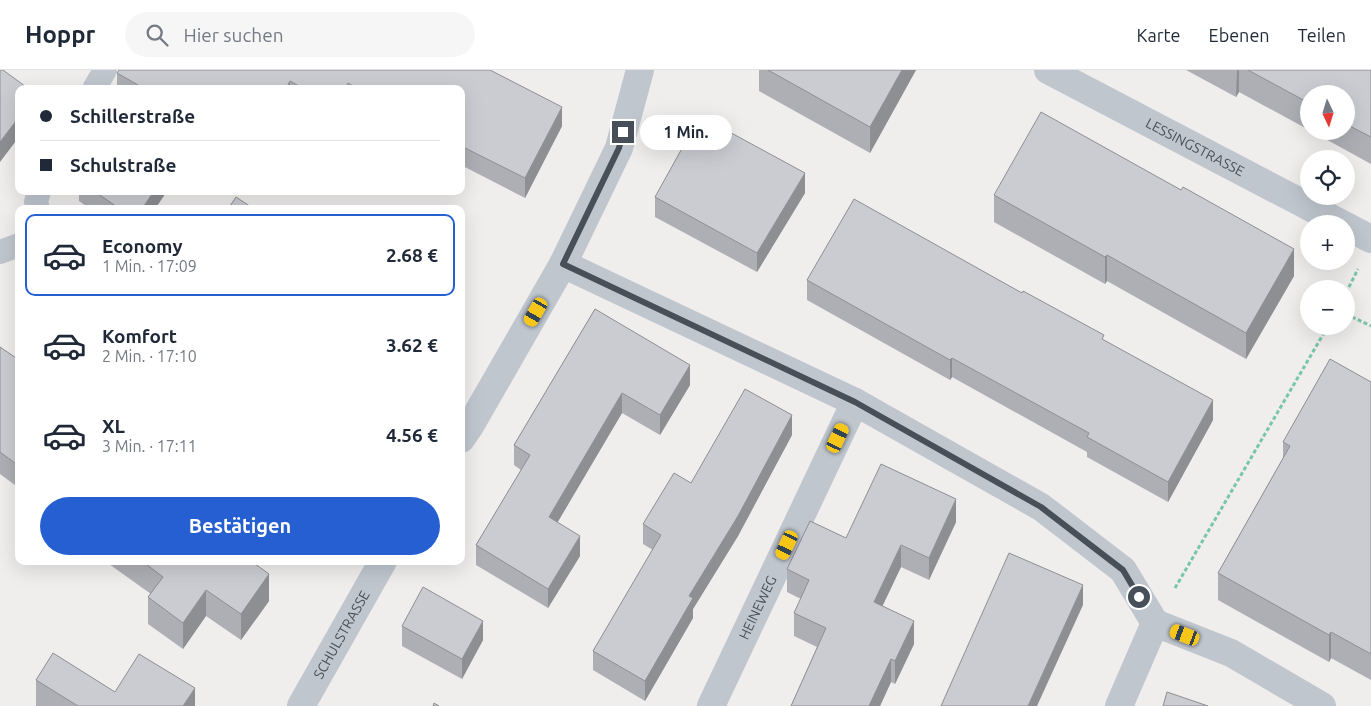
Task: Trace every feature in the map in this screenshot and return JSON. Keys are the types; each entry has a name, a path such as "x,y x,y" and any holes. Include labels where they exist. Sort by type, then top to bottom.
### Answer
{"street":[{"path":"465,433 563,264 619,148 640,70"},
{"name":"LESSINGSTRASSE","path":"1048,70 1325,215"},
{"path":"1355,231 1371,239"},
{"path":"563,264 855,402 1041,507 1123,570 1155,623 1231,653 1322,706"},
{"name":"HEINEWEG","path":"711,706 855,402"},
{"name":"SCHULSTRASSE","path":"300,706 381,565"},
{"path":"1119,706 1155,623"}],"lane":[{"path":"96,85 105,70"},
{"path":"0,252 15,246"}],"path":[{"path":"1355,318 1371,326"},
{"path":"1155,623 1323,335"}],"building":[{"path":"0,70 3,70 24,85 15,85 15,122 0,142"},
{"path":"119,70 490,70 562,107 525,178 465,148 465,85 351,85 348,83 347,85 297,85 290,81 288,85 138,85 117,73"},
{"path":"768,70 902,70 870,127"},
{"path":"1248,70 1371,70 1371,137 1355,129 1355,85 1300,85 1300,98"},
{"path":"1041,112 1181,190 1183,187 1294,249 1246,333 1107,255 1105,257 994,195"},
{"path":"700,116 805,173 757,253 655,197"},
{"path":"100,195 151,195 145,205 114,205"},
{"path":"236,197 248,205 231,205"},
{"path":"854,199 1022,293 1023,291 1104,335 1102,339 1213,400 1168,482 1087,437 1089,433 952,358 950,360 807,280"},
{"path":"595,309 690,365 660,415 622,393 549,517 580,536 548,589 476,545 530,455 514,445"},
{"path":"0,347 15,357 15,463 0,452"},
{"path":"1330,359 1371,382 1371,654 1331,632 1329,635 1218,573 1290,446 1283,442"},
{"path":"745,389 792,415 738,516 689,596 693,598 645,681 593,651 661,535 643,524 674,473 691,483"},
{"path":"881,464 956,499 929,558 901,545 874,602 914,621 895,661 891,659 869,706 791,706 826,628 794,613 809,580 787,569 810,521 846,538"},
{"path":"1009,553 1083,585 1028,706 941,706"},
{"path":"147,565 257,565 269,574 241,614 206,590 183,623 148,597 163,577"},
{"path":"423,587 483,621 462,659 402,626"},
{"path":"53,653 115,692 139,654 195,688 183,706 78,706 36,680"},
{"path":"1167,692 1208,706 1163,706"}],"route":[{"path":"623,132 619,148 563,264 855,402 1041,507 1123,570 1139,597"}]}
